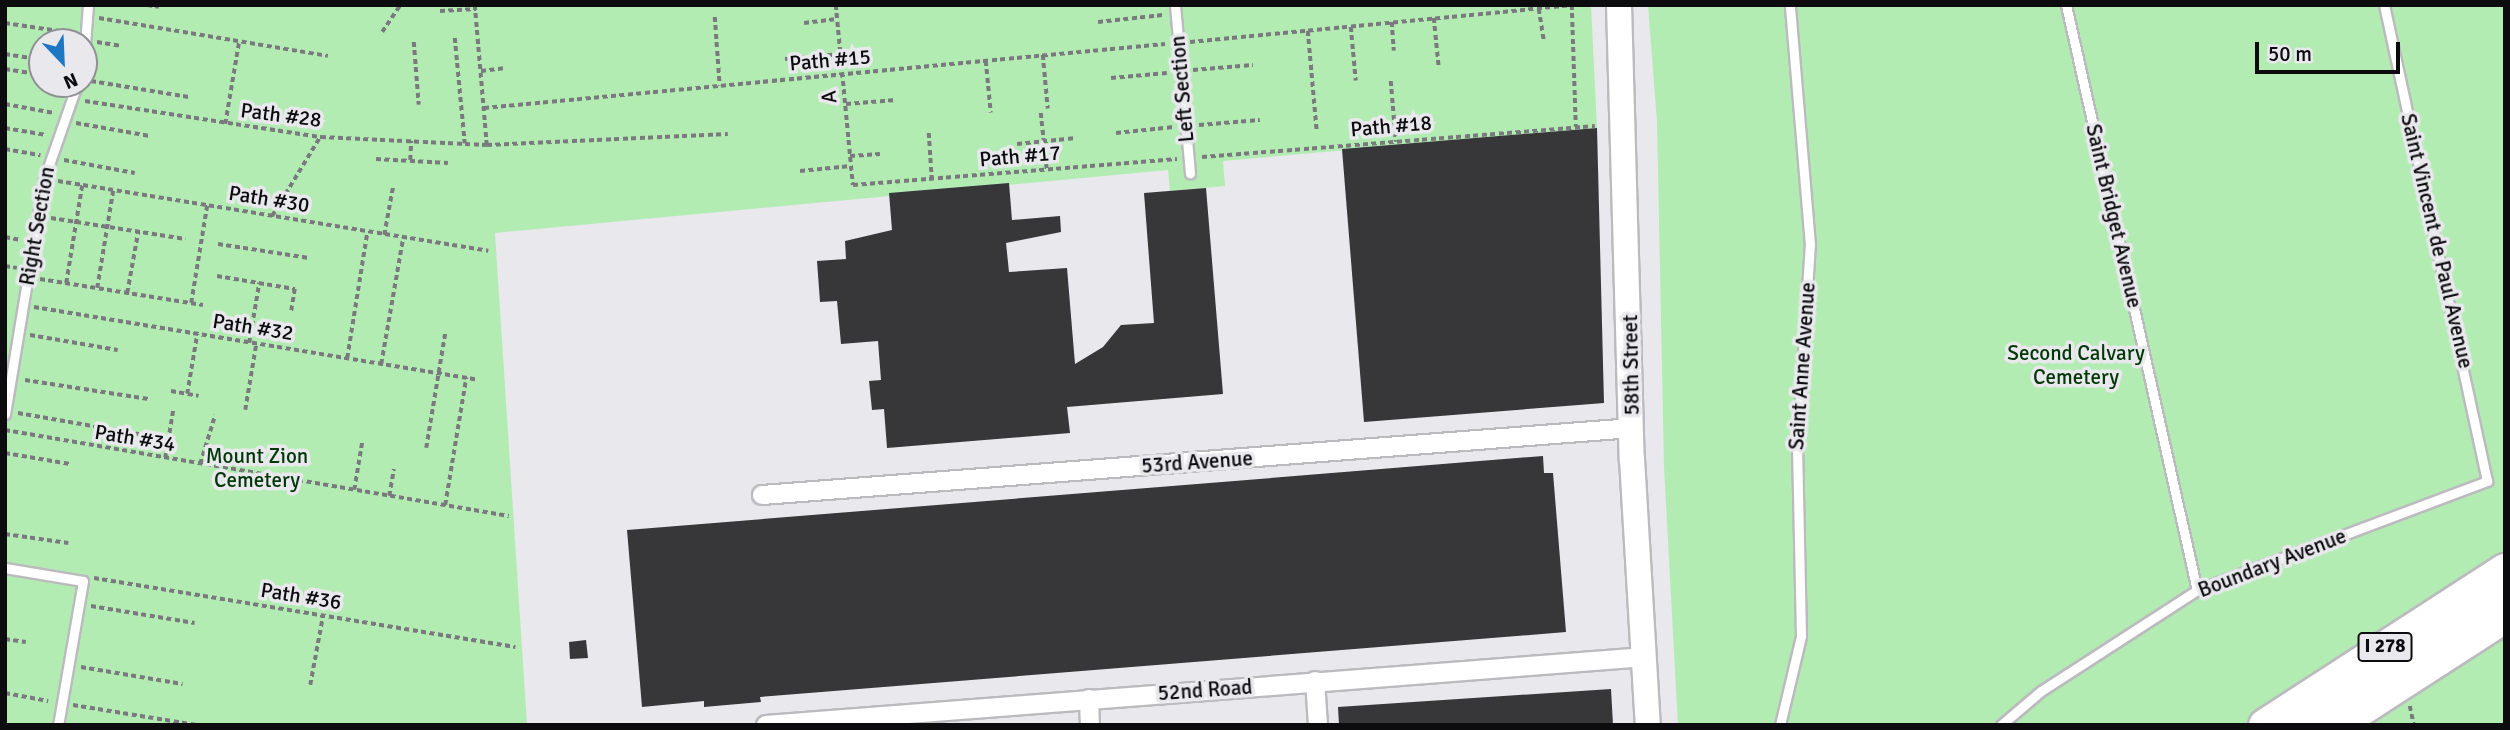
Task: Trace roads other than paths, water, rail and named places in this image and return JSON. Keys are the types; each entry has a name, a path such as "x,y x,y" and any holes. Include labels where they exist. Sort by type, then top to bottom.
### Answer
{"highway":[{"name":"I 278","path":"2265,725 2505,570"},
{"name":"I 278","path":"2335,725 2505,615"}],"main road":[{"name":"58th Street","path":"1619,5 1632,428 1648,725"},
{"path":"2304,725 2505,595"}],"street":[{"name":"53rd Avenue","path":"762,495 1632,428"},
{"name":"52nd Road","path":"766,725 863,721 1089,698 1644,657"},
{"path":"1315,681 1318,725"},
{"path":"1089,698 1090,725"}],"lane":[{"path":"87,28 88,5"},
{"name":"Saint Anne Avenue","path":"1780,725 1801,636 1796,461 1810,245 1790,5"},
{"name":"Saint Bridget Avenue","path":"2066,5 2197,590"},
{"name":"Saint Vincent de Paul Avenue","path":"2384,5 2489,478"},
{"name":"Left Section","path":"1175,10 1190,173"},
{"name":"Right Section","path":"6,412 44,178 72,98"},
{"name":"Boundary Avenue","path":"2001,725 2035,695 2197,590 2489,478"},
{"path":"5,568 83,581 58,725"}],"park label":[{"name":"Second Calvary Cemetery","path":"2076,365"},
{"name":"Mount Zion Cemetery","path":"257,468"}]}
